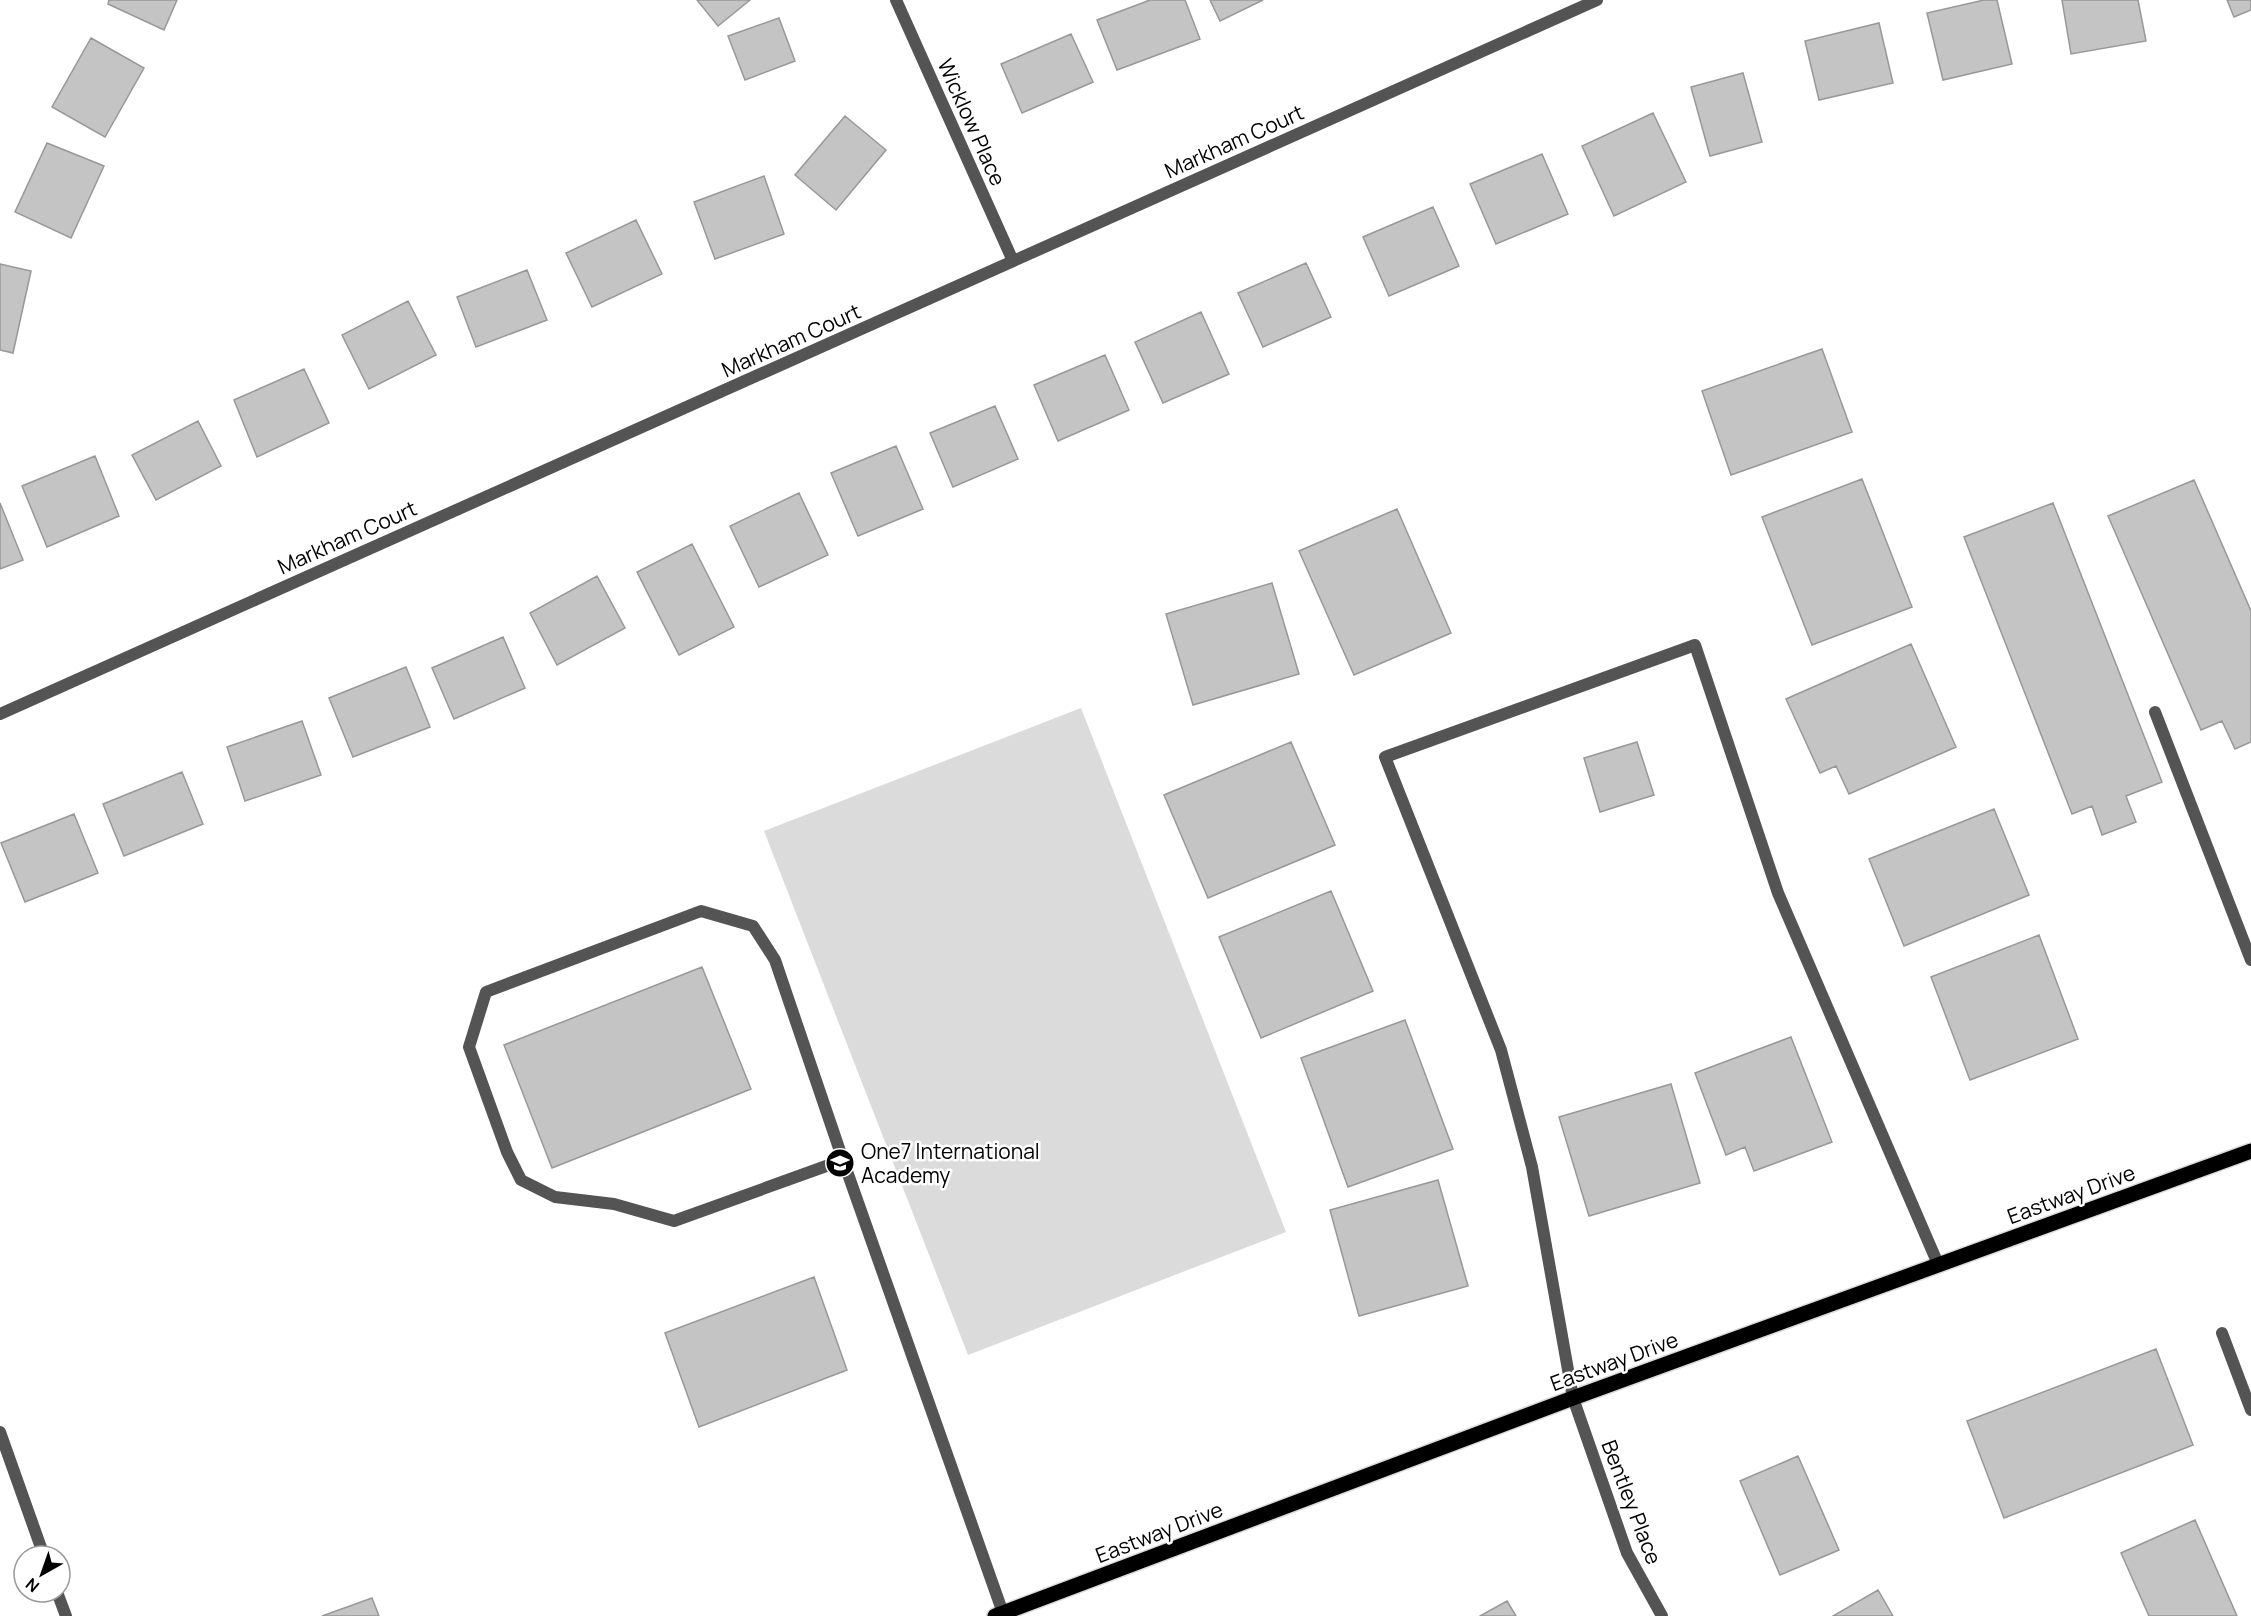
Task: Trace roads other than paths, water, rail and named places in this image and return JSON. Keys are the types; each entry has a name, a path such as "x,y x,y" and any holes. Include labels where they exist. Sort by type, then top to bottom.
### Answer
{"main road":[{"name":"Eastway Drive","path":"1001,1615 1573,1398 2251,1151"}],"street":[{"name":"Wicklow Place","path":"896,0 1013,261"},
{"name":"Markham Court","path":"0,714 1597,0"},
{"name":"Bentley Place","path":"1662,1616 1627,1553 1573,1398 1532,1167 1501,1050 1385,757 1695,645 1778,893 1938,1264"},
{"path":"2155,712 2251,960"},
{"path":"843,1160 674,1221 614,1204 555,1197 521,1180 507,1152 469,1047 486,992 701,911 753,926 776,960 1001,1615"},
{"path":"2222,1332 2251,1410"},
{"path":"0,1432 40,1544"}],"place":[{"name":"One7 International Academy","path":"840,1163"}]}
